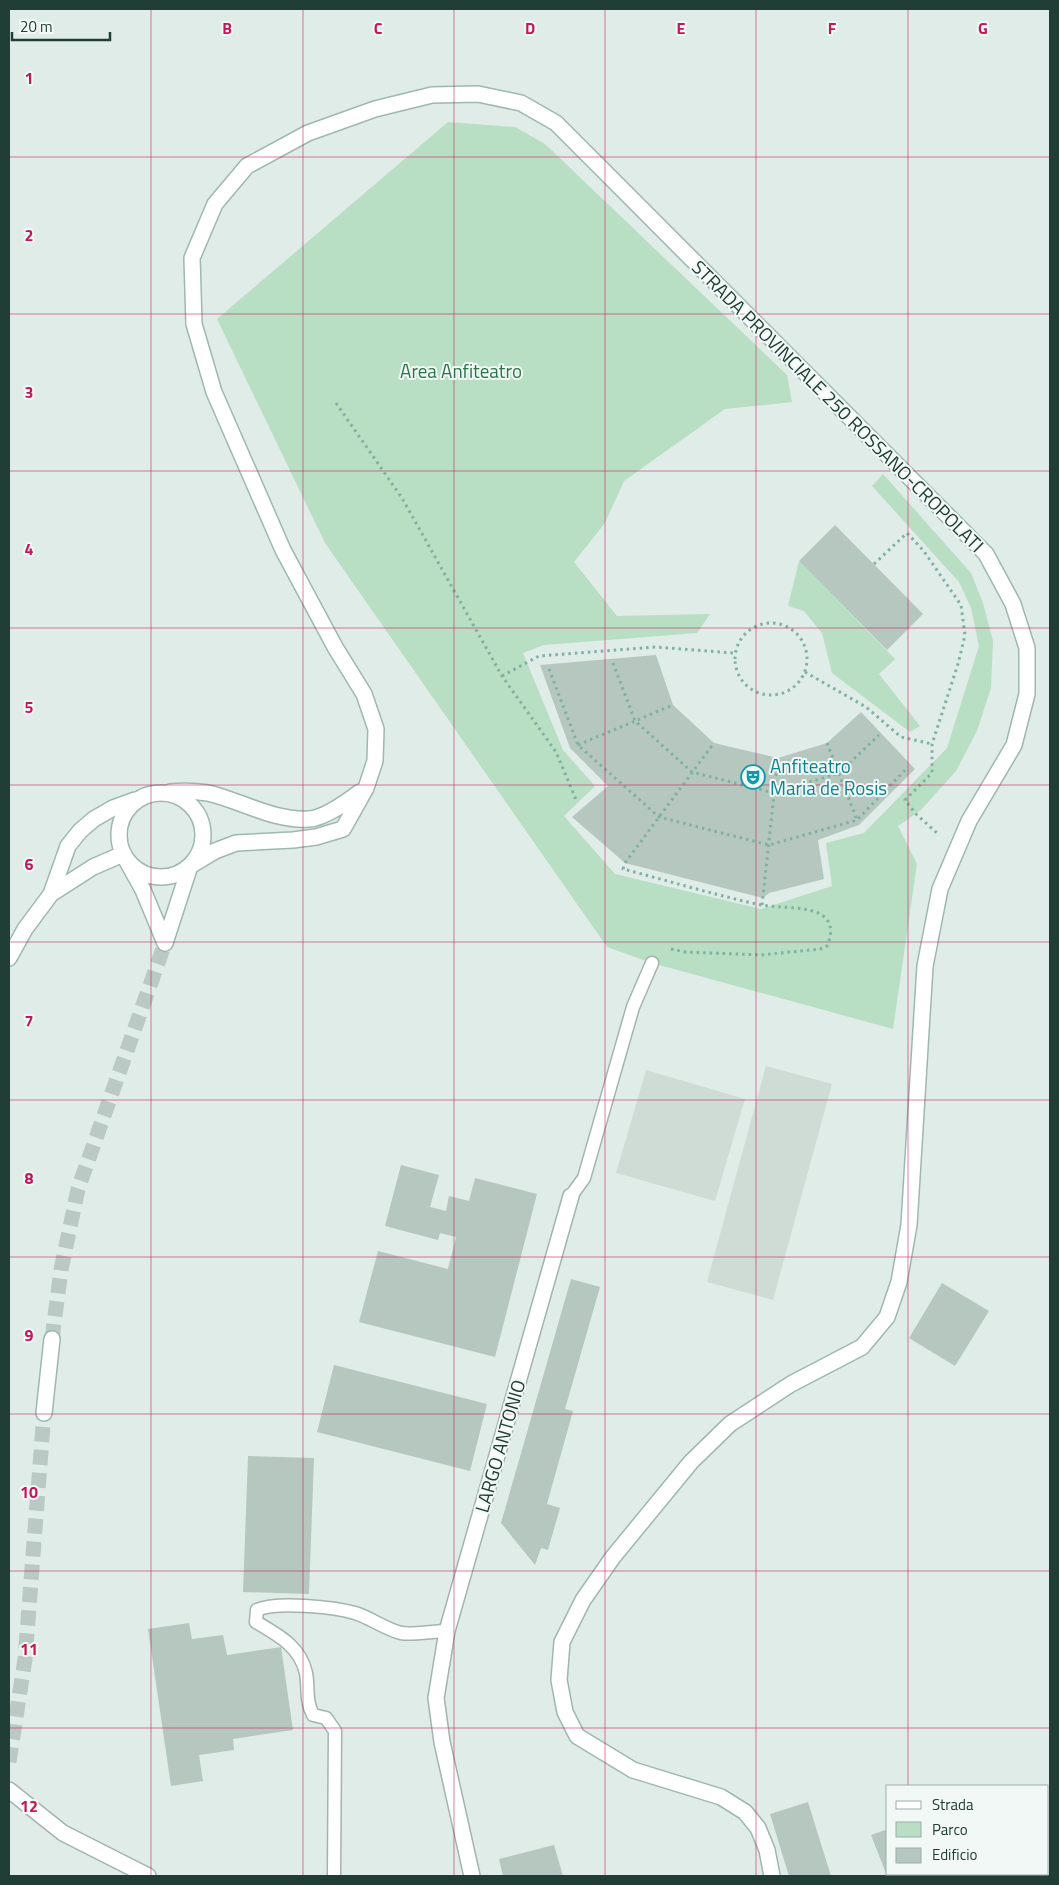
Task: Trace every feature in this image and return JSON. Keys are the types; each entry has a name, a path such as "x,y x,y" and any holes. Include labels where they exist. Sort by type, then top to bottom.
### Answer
{"main road":[{"name":"STRADA PROVINCIALE 250 ROSSANO-CROPOLATI","path":"123,854 130,865 140,872 152,876 165,877 178,873 215,851 236,844 308,838 343,829 366,788 375,761 376,729 364,694 283,550 214,392 194,324 192,258 215,204 246,166 308,132 376,109 432,96 478,94 521,103 556,123 986,554 1013,604 1027,648 1027,694 1014,745 969,821 940,889 925,966 909,1225 899,1282 887,1318 862,1347 791,1384 730,1424 691,1462 613,1557 583,1600 562,1642 559,1680 565,1712 578,1736 633,1770 721,1797 745,1812 758,1828 767,1850 772,1876"},
{"path":"9,958 25,929 51,894 68,846 80,831 94,819 113,808 152,794 194,791 278,816 311,819 341,806 366,788"},
{"path":"152,794 169,794 181,798 192,806 199,817 202,830 202,843 198,855 190,866 165,943 143,890 123,854 119,842 122,818 138,800 152,794"},
{"path":"51,894 94,867 123,854"},
{"name":"LARGO ANTONIO","path":"472,1876 442,1742 436,1698 447,1631 571,1196"},
{"path":"44,1413 52,1339"},
{"path":"9,1790 63,1833 148,1876"}],"lane":[{"path":"571,1196 584,1178 633,1008 652,963"},
{"path":"334,1876 335,1731 326,1718 313,1715 308,1705 306,1673 297,1651 280,1636 256,1622 257,1610 266,1606 292,1605 323,1608 354,1613 401,1633 447,1631"}],"path":[{"path":"336,404 402,498 502,676 556,752 577,802"},
{"path":"874,564 907,533 923,550 961,605 965,635 958,664 932,744 932,773 905,800 916,814 956,851"},
{"path":"777,622 794,630 806,646 808,665 805,672 800,682 784,694 765,696 747,688 736,672 734,653 742,635 758,624 777,622"},
{"path":"502,676 539,656 655,647 734,653"},
{"path":"613,664 635,721 692,772 774,793 838,773 879,735"},
{"path":"549,669 578,746 659,817 769,845 857,820 907,768"},
{"path":"805,672 866,707 902,737 932,744"},
{"path":"578,746 673,705"},
{"path":"652,963 664,947 685,952 761,955 820,949 827,946 831,936 831,928 824,917 814,911 762,905 623,869 625,863 714,743"},
{"path":"827,743 857,820"},
{"path":"762,905 778,758"}],"shaded area":[{"path":"766,1066 832,1084 773,1300 707,1282"},
{"path":"646,1070 745,1099 715,1201 616,1173"}],"green space":[{"name":"Area Anfiteatro","path":"448,122 515,127 545,144 787,375 792,402 725,409 624,481 605,523 574,562 617,616 710,614 697,633 544,645 523,653 563,750 595,786 564,816 615,874 761,909 832,886 826,843 864,833 947,748 979,646 971,608 959,582 872,486 883,474 971,573 983,603 993,641 991,688 977,731 956,771 921,810 898,826 917,864 893,1029 652,963 607,947 325,543 217,319"},
{"path":"799,561 895,659 879,674 920,726 910,732 832,673 822,633 804,611 788,606"}],"building":[{"path":"835,525 923,614 887,650 799,561"},
{"name":"Anfiteatro Maria de Rosis","path":"656,655 673,705 714,743 778,758 827,743 861,712 915,769 859,825 818,840 824,879 769,893 763,898 625,863 572,817 608,786 570,748 540,665"},
{"path":"401,1165 439,1175 430,1207 446,1211 449,1196 469,1201 475,1178 537,1194 495,1357 359,1322 378,1251 448,1269 456,1237 440,1233 438,1240 385,1226"},
{"path":"571,1279 600,1287 565,1409 573,1411 547,1504 560,1508 548,1550 541,1548 535,1565 501,1523"},
{"path":"942,1283 989,1311 955,1366 909,1338"},
{"path":"334,1365 487,1404 470,1471 317,1432"},
{"path":"248,1456 314,1458 309,1594 243,1592"},
{"path":"189,1623 192,1639 223,1635 227,1655 281,1647 293,1730 233,1739 234,1750 199,1755 203,1781 171,1786 148,1629"},
{"path":"808,1802 831,1876 789,1876 770,1814"},
{"path":"886,1830 886,1873 871,1835"},
{"path":"554,1845 563,1876 503,1876 499,1859"},
{"path":"887,1875 951,1876 887,1876"}],"tunnel":[{"path":"52,1339 61,1270 78,1189 165,943"},
{"path":"9,1762 25,1659 44,1413"}],"place":[{"name":"Anfiteatro Maria de Rosis","path":"753,777"}]}
